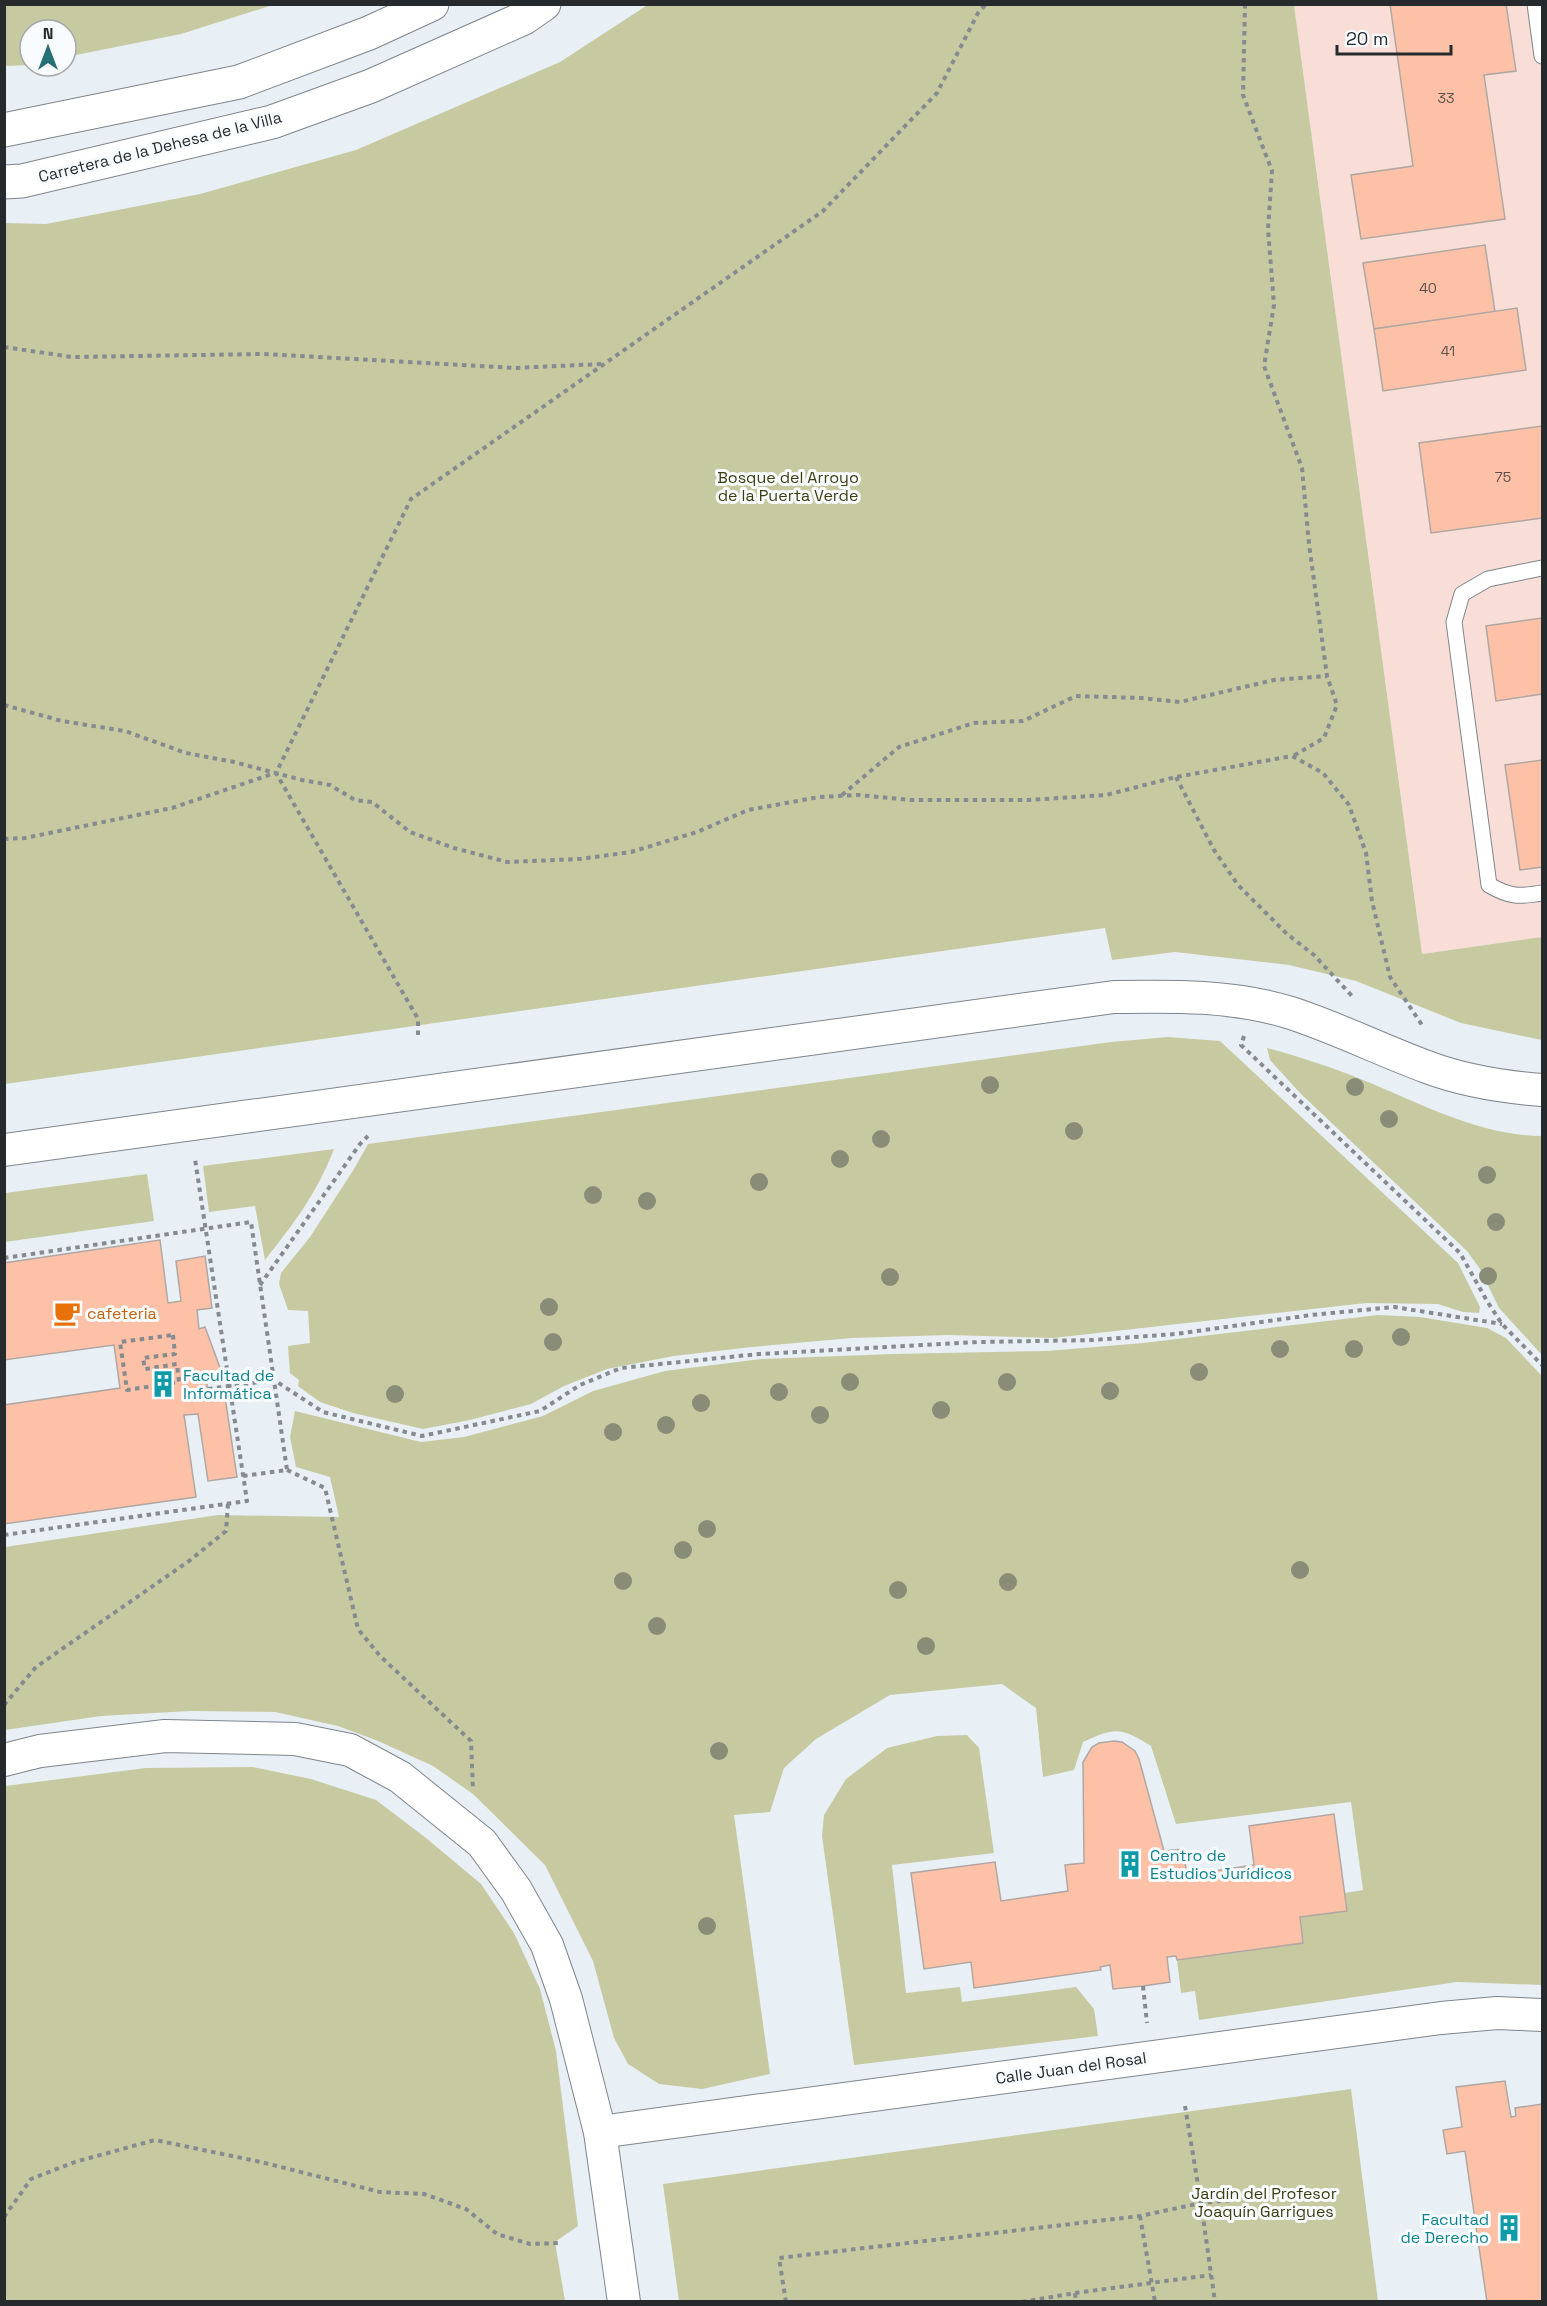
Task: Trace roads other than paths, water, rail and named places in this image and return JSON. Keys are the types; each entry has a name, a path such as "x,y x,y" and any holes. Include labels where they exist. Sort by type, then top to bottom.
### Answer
{"main road":[{"path":"4,130 239,82 369,33 432,4"},
{"name":"Carretera de la Dehesa de la Villa","path":"4,182 22,181 272,122 371,86 524,18 544,4"}],"street":[{"path":"4,1150 1114,997 1219,998 1255,1005 1289,1013 1428,1067 1473,1081 1542,1090"},
{"path":"4,1760 40,1751 165,1736 295,1740 350,1750 400,1777 482,1843 516,1890 542,1935 566,1999 600,2132 624,2301"},
{"name":"Calle Juan del Rosal","path":"600,2132 1441,2018 1497,2013 1542,2015"}],"lane":[{"path":"1535,4 1542,56"},
{"path":"1542,568 1488,579 1462,594 1454,622 1490,885 1516,897 1542,894"}],"place":[{"name":"cafeteria","path":"67,1313"},
{"name":"Facultad de Informática","path":"163,1384"},
{"name":"Centro de Estudios Jurídicos","path":"1130,1864"},
{"name":"Facultad de Derecho","path":"1509,2228"}],"park label":[{"name":"Bosque del Arroyo de la Puerta Verde","path":"788,486"},
{"name":"Jardín del Profesor Joaquín Garrigues","path":"1264,2202"}]}
